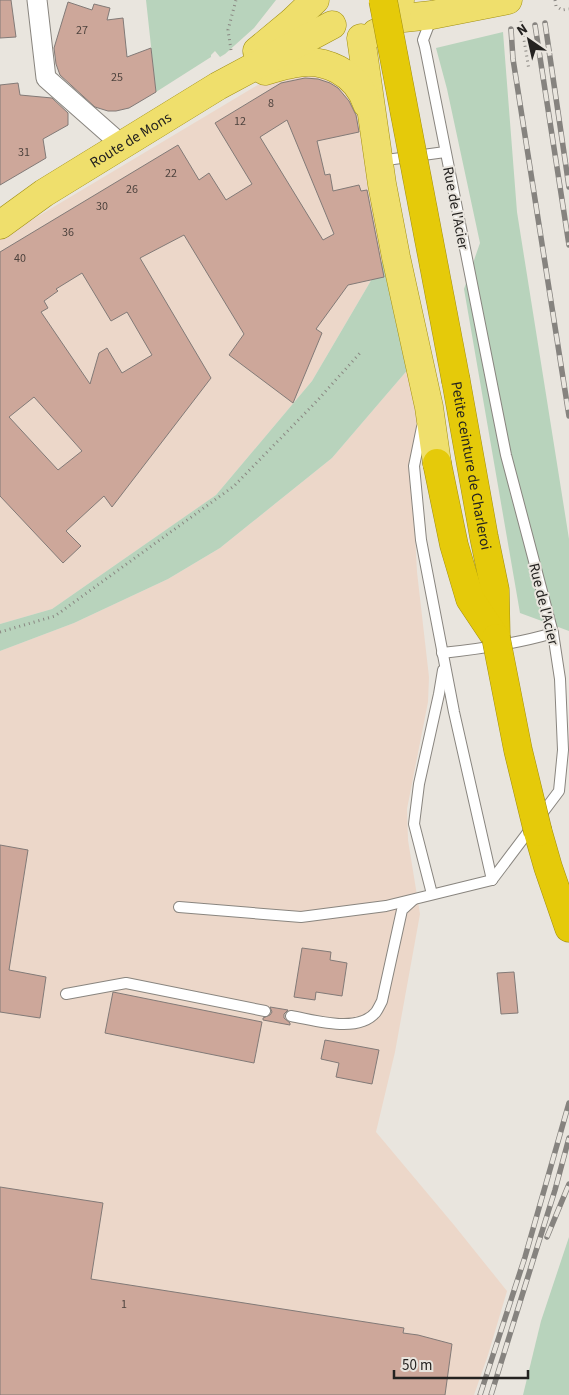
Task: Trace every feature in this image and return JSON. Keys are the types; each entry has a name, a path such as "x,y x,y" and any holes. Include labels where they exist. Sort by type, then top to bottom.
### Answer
{"highway":[{"name":"Petite ceinture de Charleroi","path":"392,6 484,537 483,595"},
{"path":"437,463 454,545 483,595 496,638 518,750 538,832 569,928"}],"main road":[{"path":"265,44 290,0"},
{"name":"Route de Mons","path":"218,86 292,22 314,0"},
{"path":"323,0 323,7 332,25 345,34 361,38 383,31 392,6 428,16 514,11"},
{"name":"Route de Mons","path":"0,225 44,193 218,86 332,25"},
{"path":"361,38 379,161 396,258 429,407 437,463"},
{"path":"218,86 294,63 316,63 338,68 355,82 364,96 373,123"},
{"name":"Route de Mons","path":"0,210 44,193"}],"street":[{"path":"37,0 46,78 122,145"}],"lane":[{"name":"Rue de l'Acier","path":"428,16 423,40 445,152 506,455 552,633 560,679 563,750 559,791 492,880"},
{"path":"379,161 445,152"},
{"path":"179,906 301,917 386,906 492,880 454,712 421,540 414,466 424,415 429,407"},
{"path":"443,657 531,640 552,633"},
{"path":"432,894 414,824 419,784 439,694 443,657"},
{"path":"291,1016 344,1024 362,1022 375,1013 382,1001 402,910 413,899"},
{"path":"66,994 126,983 265,1011"}],"path":[{"path":"231,50 228,30 236,0"},
{"path":"555,0 556,6 562,10 569,9"},
{"path":"514,11 529,70"},
{"path":"0,632 55,616 234,486 315,403 360,352"}],"shaded area":[{"path":"276,74 326,74 343,81 364,111 383,260 312,381 216,495 52,609 0,624 0,239"},
{"path":"410,367 419,414 411,457 417,572 429,677 428,702 407,809 408,840 420,914 395,1052 376,1132 507,1291 474,1395 0,1395 0,651 74,623 168,579 220,548 332,458"}],"green space":[{"path":"146,0 276,0 254,28 225,54 220,57 215,51 211,57 156,92"},
{"path":"503,32 517,212 569,539 569,631 520,613 464,289 480,243 447,89 436,48"},
{"path":"383,260 410,367 332,458 220,548 168,579 74,623 0,651 0,624 52,609 216,495 312,381"},
{"path":"569,1237 569,1395 523,1395 541,1321"}],"building":[{"path":"0,0 11,0 16,37 0,38"},
{"path":"68,2 92,10 94,4 110,8 107,20 123,18 127,57 151,48 156,92 129,108 108,111 95,107 60,75 56,64 54,48"},
{"path":"305,78 318,79 338,88 349,101 356,115 359,132 317,141 325,175 330,174 333,191 359,185 361,191 367,190 384,277 348,285 316,329 322,333 293,403 229,355 244,334 184,235 140,258 211,378 112,507 104,496 66,531 81,546 63,563 0,496 0,252 178,145 199,180 209,173 226,200 252,184 215,123 281,83","holes":["287,120 334,234 323,240 260,137","82,273 111,321 127,312 152,355 122,373 107,348 99,353 90,384 41,312 48,308 44,301 58,291 56,289","34,397 82,451 58,470 9,417"]},
{"path":"18,83 20,95 52,98 68,113 68,125 43,139 46,158 0,185 0,85"},
{"path":"0,845 28,850 9,970 46,977 40,1018 0,1012"},
{"path":"302,948 331,952 330,960 347,963 342,996 316,992 315,1000 294,997"},
{"path":"514,972 518,1013 501,1014 497,973"},
{"path":"113,992 262,1022 254,1063 105,1033"},
{"path":"270,1007 288,1010 284,1014 284,1018 290,1025 263,1020 272,1012"},
{"path":"325,1040 379,1050 372,1084 336,1077 339,1063 321,1059"},
{"path":"0,1187 103,1203 91,1279 404,1328 403,1333 452,1344 445,1395 0,1395"}],"railway":[{"path":"545,23 569,187"},
{"path":"535,25 569,245"},
{"path":"511,29 513,59 569,416"},
{"path":"480,1395 525,1257 569,1103"},
{"path":"491,1395 555,1190 569,1138"},
{"path":"547,1237 569,1184"}]}
